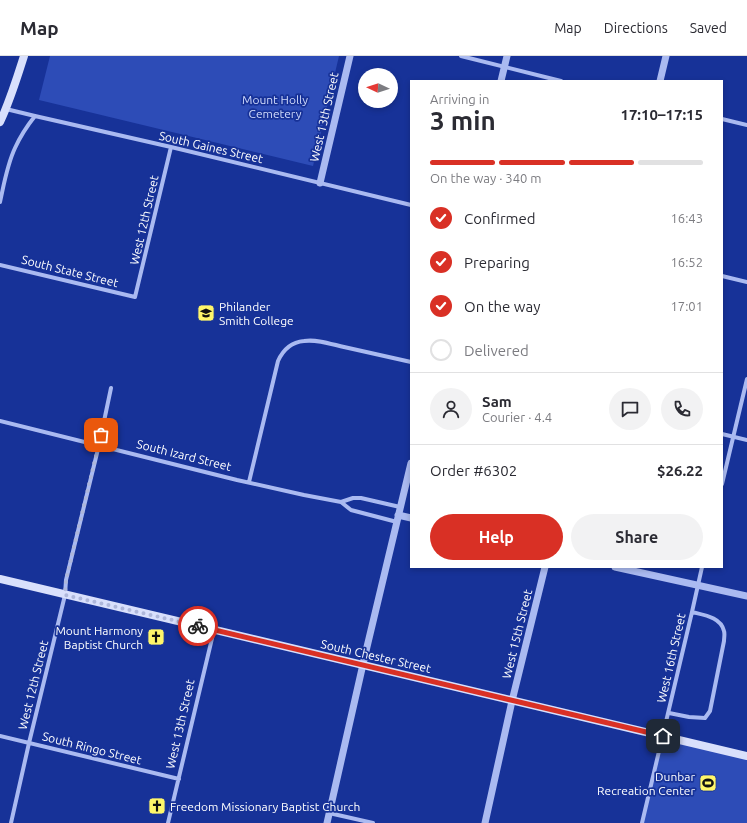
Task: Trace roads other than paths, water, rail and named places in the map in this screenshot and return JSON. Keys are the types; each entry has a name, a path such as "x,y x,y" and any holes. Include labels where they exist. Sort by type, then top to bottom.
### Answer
{"main road":[{"path":"0,122 20,71 24,56"},
{"name":"South Chester Street","path":"0,579 747,756"}],"street":[{"name":"West 13th Street","path":"320,183 350,56"},
{"path":"461,56 557,80"},
{"path":"501,80 507,56"},
{"path":"660,80 666,56"},
{"name":"South Gaines Street","path":"6,109 410,205"},
{"path":"0,202 14,149 35,116"},
{"path":"723,119 747,126"},
{"name":"West 12th Street","path":"135,297 171,147"},
{"name":"South State Street","path":"0,265 135,297"},
{"path":"723,276 747,282"},
{"path":"249,482 278,361 285,350 296,343 304,341 320,341 410,362"},
{"path":"723,480 747,379"},
{"name":"West 12th Street","path":"11,823 65,595 66,580 99,445 111,388"},
{"name":"South Izard Street","path":"0,421 249,482 341,502 351,510 398,518 410,518"},
{"path":"723,434 747,440"},
{"path":"326,823 410,467"},
{"name":"South Izard Street","path":"341,502 353,498 361,498 400,507"},
{"name":"West 15th Street","path":"485,823 512,701 545,568"},
{"path":"620,568 747,596"},
{"name":"West 16th Street","path":"642,823 669,713 702,568"},
{"path":"669,713 689,717 705,718 710,711 724,641 724,630 719,621 709,616 692,612"},
{"name":"West 13th Street","path":"168,823 214,630"},
{"name":"South Ringo Street","path":"0,736 179,779"},
{"path":"329,813 373,823"}],"place":[{"name":"Philander Smith College","path":"206,313"},
{"name":"Mount Harmony Baptist Church","path":"156,637"},
{"name":"Dunbar Recreation Center","path":"708,783"},
{"name":"Freedom Missionary Baptist Church","path":"157,806"}],"park label":[{"name":"Mount Holly Cemetery","path":"275,106"}]}
